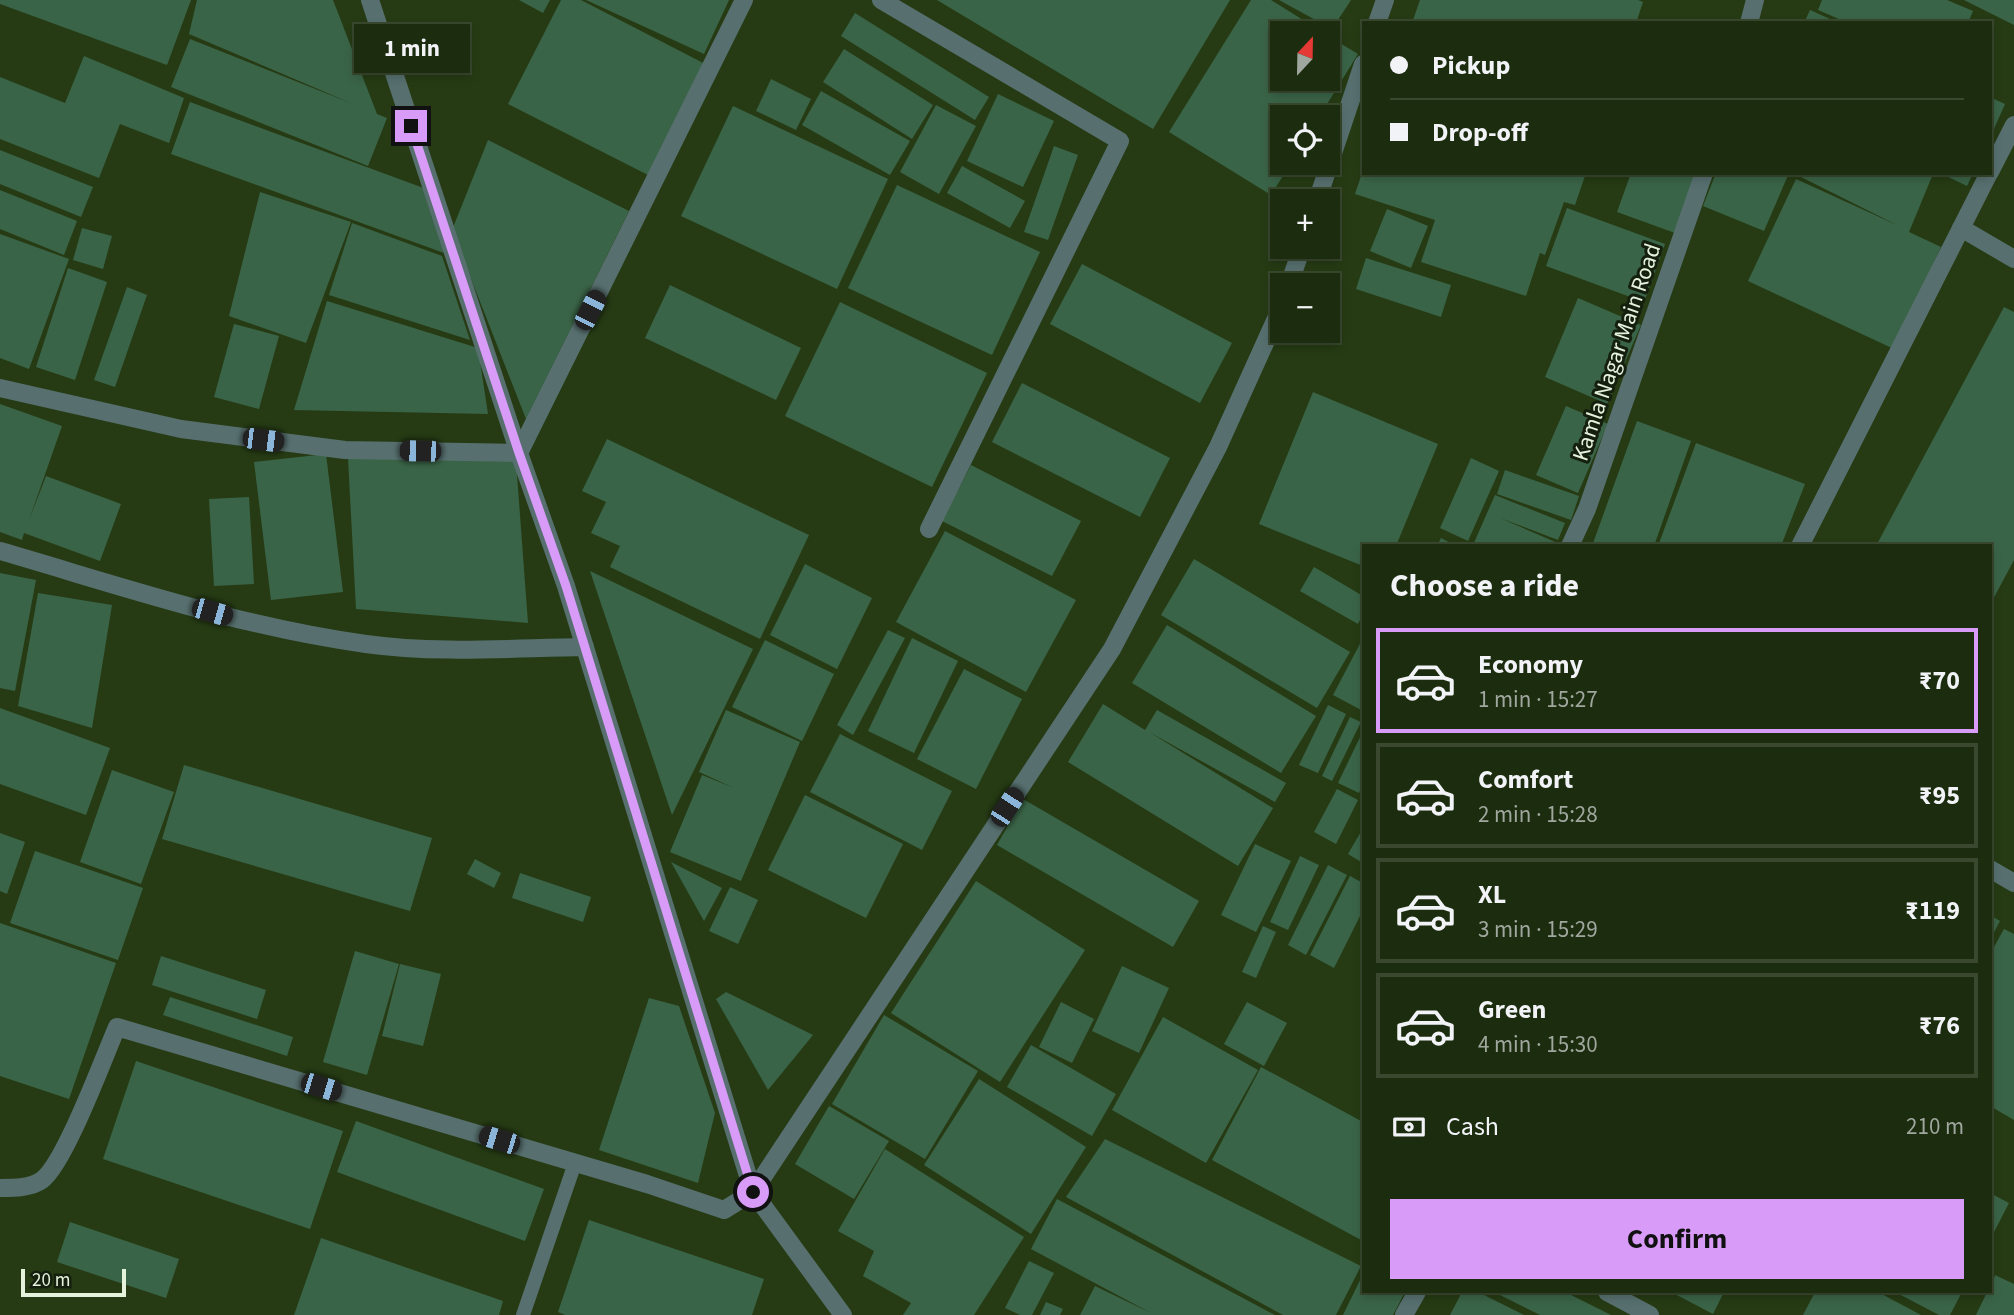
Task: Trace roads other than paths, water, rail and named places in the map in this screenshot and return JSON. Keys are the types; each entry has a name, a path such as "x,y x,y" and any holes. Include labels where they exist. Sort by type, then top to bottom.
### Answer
{"street":[{"path":"370,0 585,647 753,1192 843,1315"},
{"path":"519,453 744,0"},
{"path":"881,0 1120,141 929,529"},
{"path":"1378,21 1385,0"},
{"path":"1750,21 1755,0"},
{"path":"1321,189 1362,67"},
{"path":"1992,167 2014,125"},
{"name":"Kamla Nagar Main Road","path":"1571,544 1587,509 1703,175"},
{"path":"1801,544 1988,175"},
{"path":"1961,228 2014,259"},
{"path":"0,1188 19,1189 43,1180 73,1129 117,1027 724,1210 753,1192 1112,649 1218,447 1270,332"},
{"path":"0,388 181,429 345,450 519,453"},
{"path":"0,551 265,627 367,645 424,650 585,647"},
{"path":"1992,870 2014,883"},
{"path":"1404,1315 1416,1293"},
{"path":"1609,1293 1650,1315"}],"lane":[{"path":"523,1315 575,1163"}]}
